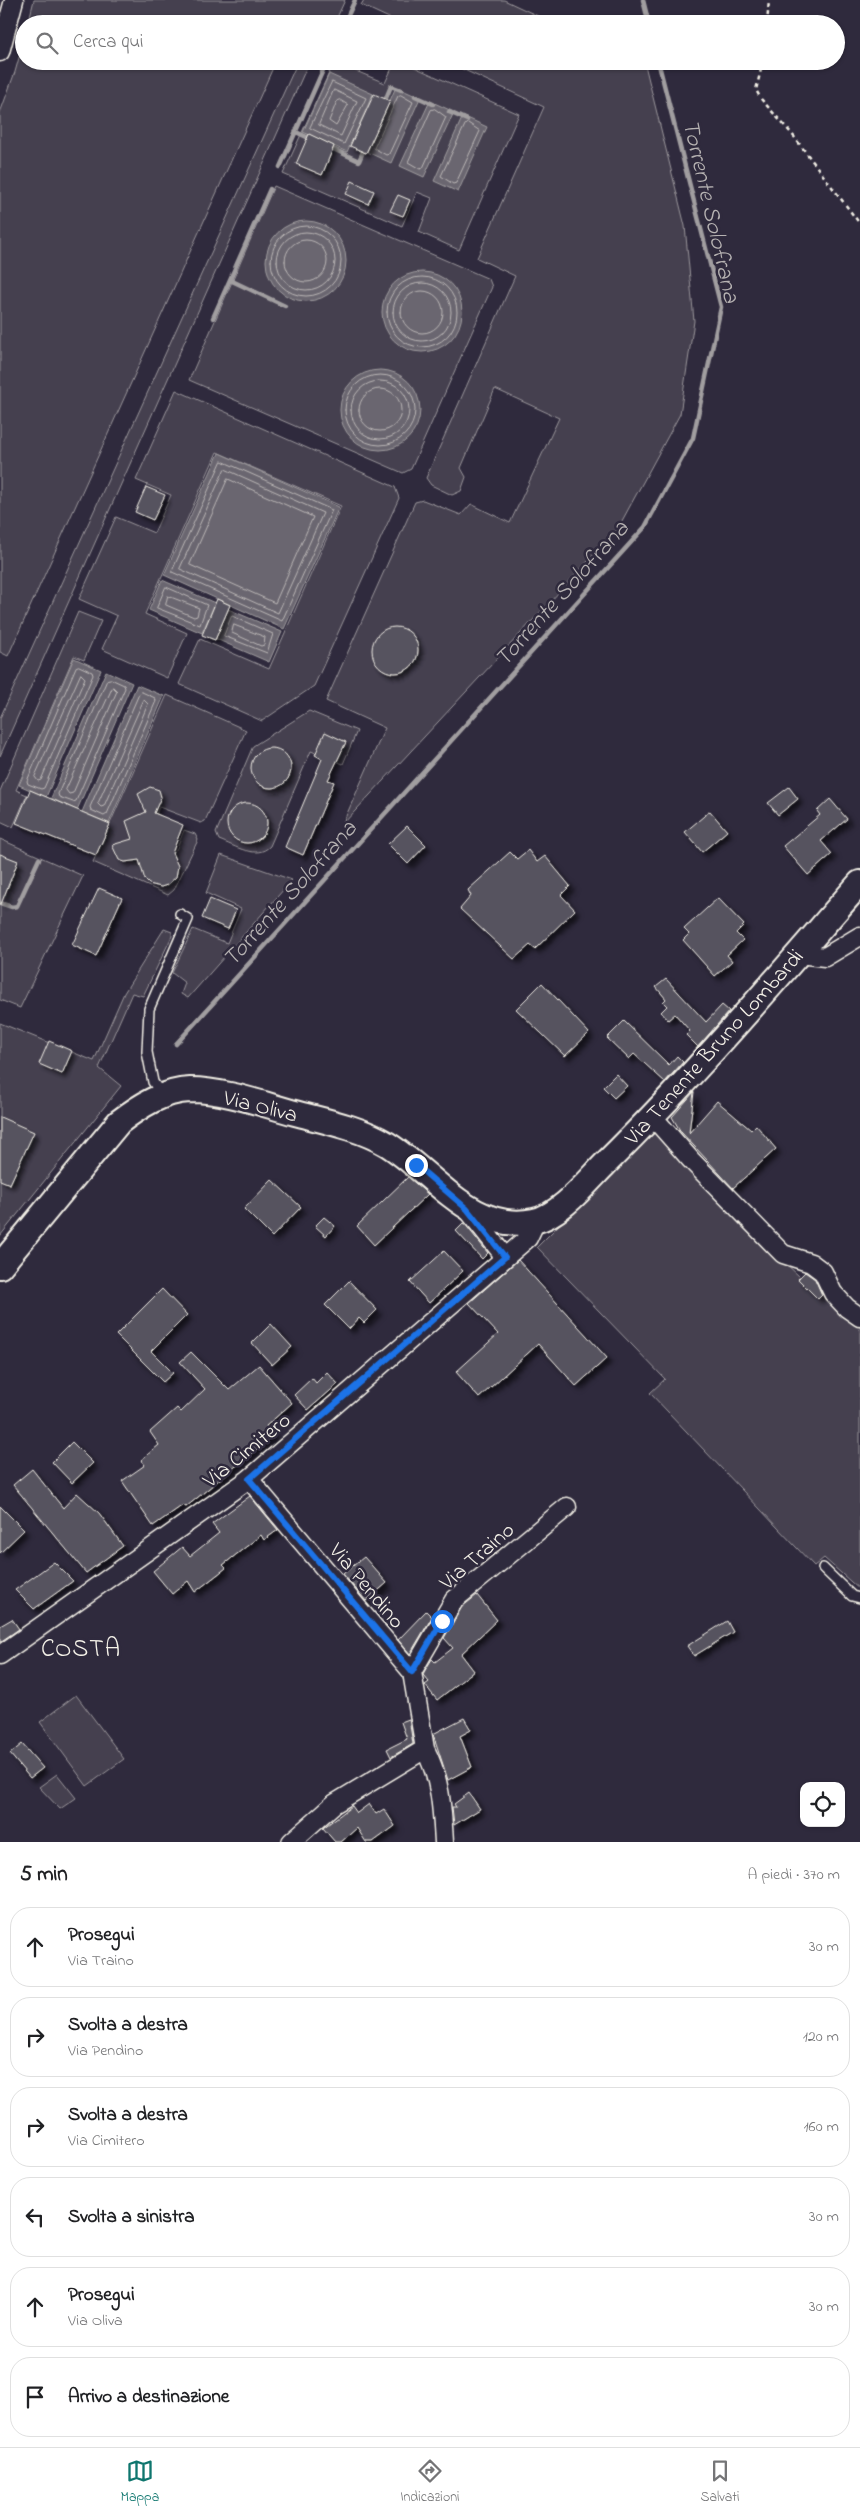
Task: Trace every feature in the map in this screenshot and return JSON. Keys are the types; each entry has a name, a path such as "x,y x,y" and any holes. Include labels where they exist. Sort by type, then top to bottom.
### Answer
{"main road":[{"name":"Via Tenente Bruno Lombardi","path":"563,1206 653,1117 860,883"},
{"name":"Via Oliva","path":"0,1266 119,1122 139,1107 162,1096 189,1090 212,1092 345,1127 385,1143 416,1165 467,1209 505,1223 536,1221 563,1206"}],"street":[{"path":"0,52 14,0"},
{"path":"798,954 825,957 860,936"},
{"path":"653,1117 691,1160 783,1254 811,1263 823,1272 833,1293 847,1308 860,1317"},
{"path":"467,1209 505,1257"},
{"name":"Via Cimitero","path":"0,1656 249,1479 528,1238 536,1221"},
{"path":"505,1223 505,1257"},
{"name":"Via Pendino","path":"249,1479 412,1672"},
{"name":"Via Traino","path":"412,1672 454,1600 567,1507"},
{"path":"412,1672 425,1750 436,1772 441,1794 444,1842"},
{"path":"291,1842 334,1804 425,1750"}],"lane":[{"path":"162,1096 153,1082 147,1052 149,1009 188,919 180,914"},
{"path":"823,1568 852,1596 860,1598"}],"path":[{"path":"768,15 769,0"},
{"path":"761,70 756,90 760,99 792,134 860,224"}],"shaded area":[{"path":"34,0 345,0 338,15 30,15"},
{"path":"364,0 504,0 536,15 383,15 361,5"},
{"path":"16,70 272,70 8,656 0,652 0,113"},
{"path":"294,70 305,70 0,756 0,718"},
{"path":"330,70 353,70 385,83 391,70 421,70 519,114 459,250 419,232 432,198 417,192 402,226 283,174"},
{"path":"464,70 646,70 685,226 694,321 680,414 617,530 342,825 385,728 326,701 415,502 423,500 461,515 471,504 510,523 559,418 495,389 461,468 466,477 461,491 452,495 431,485 426,478 515,276 477,258 544,107"},
{"path":"274,186 489,279 492,287 411,469 403,473 189,380"},
{"path":"176,390 395,487 399,498 314,686 262,721 179,684 200,639 269,669 341,506 217,452 145,614 187,633 167,678 102,649 117,616 79,599 116,517 154,533 171,495 136,480"},
{"path":"78,612 101,621 84,660 74,656 16,790 27,795 13,827 0,821 0,791"},
{"path":"167,695 246,730 205,821 201,823 159,807 147,839 176,850 184,830 195,834 198,840 174,890 168,895 93,862"},
{"path":"309,711 357,731 343,764 311,751 270,846 265,850 252,852 219,840 216,833 253,746"},
{"path":"0,839 83,876 20,1008 0,1000"},
{"path":"221,855 292,880 188,998 181,994 185,983 172,973 193,929 227,943 241,909 206,893"},
{"path":"164,929 172,932 172,936 143,996 132,993 99,1068 121,1086 0,1236 0,1023 94,1061 124,993"},
{"path":"654,1130 749,1229 800,1277 809,1268 860,1323 860,1590 824,1558 814,1566 650,1393 665,1379 537,1247"},
{"path":"76,1695 124,1759 87,1786 40,1722"},
{"path":"57,1774 76,1798 60,1809 39,1787"}],"water":[{"path":"329,74 373,94 347,152 303,132"},
{"path":"396,87 420,98 391,163 367,152"},
{"path":"430,101 454,112 424,177 400,166"},
{"path":"463,116 487,127 458,192 434,181"},
{"path":"306,221 321,224 334,233 343,246 346,261 343,276 334,289 321,298 306,301 291,298 278,289 269,276 266,261 269,246 278,233 291,224"},
{"path":"422,272 437,275 450,284 459,297 462,312 459,327 450,340 437,349 422,352 407,349 394,340 385,327 382,312 385,297 394,284 407,275"},
{"path":"380,370 395,373 408,382 417,395 420,410 417,425 408,438 395,447 380,450 365,447 352,438 343,425 340,410 343,395 352,382 365,373"},
{"path":"219,453 339,507 284,629 164,575"},
{"path":"162,580 215,603 202,633 149,610"},
{"path":"228,609 282,632 269,662 216,639"},
{"path":"74,658 101,670 46,797 19,785"},
{"path":"106,671 132,683 77,810 51,798"},
{"path":"137,685 164,696 109,823 82,812"}],"building":[{"path":"374,94 390,101 366,153 350,146"},
{"path":"309,134 334,146 322,175 296,164"},
{"path":"352,181 374,191 368,204 346,194"},
{"path":"398,195 410,200 403,216 390,211"},
{"path":"146,487 165,495 153,520 135,512"},
{"path":"217,599 230,605 215,640 202,635"},
{"path":"400,627 412,633 417,641 417,659 412,667 404,672 390,673 378,667 373,659 372,645 378,633 386,628"},
{"path":"325,732 346,742 328,780 334,782 303,855 285,847 322,759 315,755"},
{"path":"275,748 282,751 288,757 291,768 290,776 282,785 275,788 267,788 260,785 252,776 251,764 254,757 263,749"},
{"path":"150,787 159,790 161,797 154,813 183,825 172,853 178,866 176,877 167,885 161,887 149,884 145,880 139,860 125,862 119,860 112,845 132,839 126,821 146,812 138,794"},
{"path":"789,787 798,799 778,815 768,803"},
{"path":"30,790 110,824 96,855 16,823"},
{"path":"830,799 847,819 821,841 832,854 808,875 783,846 820,815 817,811"},
{"path":"251,803 258,806 264,812 267,823 266,831 258,840 251,843 243,843 236,840 228,831 227,819 230,812 239,804"},
{"path":"710,811 727,831 702,852 685,832"},
{"path":"407,826 426,845 408,864 388,844"},
{"path":"528,850 537,862 545,856 570,886 561,895 575,910 535,949 530,945 514,959 460,909 471,896 468,890 510,852 517,859"},
{"path":"0,854 18,861 1,904 0,904"},
{"path":"99,888 122,898 96,956 72,945"},
{"path":"718,898 744,925 736,933 743,940 727,955 732,961 715,976 683,940 689,934 684,929"},
{"path":"210,899 236,910 228,929 202,918"},
{"path":"666,979 706,1022 722,1005 729,1011 698,1047 686,1035 690,1031 675,1014 668,1020 661,1012 667,1006 663,1002 666,999 656,987"},
{"path":"542,983 589,1033 565,1056 516,1009"},
{"path":"624,1021 669,1065 677,1056 683,1062 665,1082 634,1054 629,1059 607,1038"},
{"path":"49,1041 72,1051 62,1074 39,1064"},
{"path":"616,1074 627,1086 614,1098 603,1087"},
{"path":"694,1092 689,1133 717,1101 751,1130 756,1125 776,1149 733,1188 681,1132 672,1117"},
{"path":"0,1117 34,1132 10,1184 0,1180"},
{"path":"408,1177 428,1194 374,1245 357,1226"},
{"path":"272,1180 301,1207 272,1237 244,1209"},
{"path":"324,1217 335,1226 326,1236 315,1226"},
{"path":"464,1223 488,1253 482,1259 456,1231"},
{"path":"444,1251 463,1271 429,1303 410,1282"},
{"path":"518,1260 607,1358 576,1386 538,1344 479,1398 456,1372 498,1334 469,1303"},
{"path":"805,1272 815,1279 822,1295 818,1299 798,1279"},
{"path":"349,1281 377,1310 364,1323 359,1318 349,1329 325,1305"},
{"path":"162,1289 187,1315 151,1351 173,1373 163,1382 116,1335"},
{"path":"271,1324 292,1347 272,1365 252,1343"},
{"path":"191,1352 229,1390 259,1365 292,1403 266,1426 274,1435 186,1507 183,1505 153,1526 122,1481 145,1465 141,1460 159,1445 150,1432 177,1408 181,1412 205,1389 180,1362"},
{"path":"327,1372 338,1384 308,1410 294,1395 312,1378 316,1383"},
{"path":"72,1442 93,1463 72,1483 52,1462"},
{"path":"32,1469 63,1508 77,1493 99,1513 123,1546 86,1573 13,1485"},
{"path":"250,1496 278,1530 264,1540 261,1535 223,1565 226,1568 195,1592 188,1581 172,1594 153,1571 182,1547 190,1556 219,1533 212,1524"},
{"path":"0,1506 24,1530 0,1553"},
{"path":"364,1557 387,1583 366,1601 343,1574"},
{"path":"54,1562 73,1581 34,1609 15,1590"},
{"path":"477,1595 497,1620 461,1654 474,1671 437,1700 425,1685 429,1682 423,1675 424,1672 432,1659 435,1662 453,1648 444,1638 462,1607"},
{"path":"426,1611 432,1617 410,1654 398,1640"},
{"path":"12,1619 19,1629 0,1642 0,1626"},
{"path":"727,1621 733,1632 694,1656 687,1646"},
{"path":"464,1718 471,1730 460,1736 472,1767 448,1780 433,1734"},
{"path":"409,1719 413,1744 391,1757 387,1749 407,1739 401,1722"},
{"path":"22,1744 43,1768 30,1778 10,1754"},
{"path":"469,1793 480,1809 454,1825 452,1807 456,1807 454,1804"},
{"path":"369,1804 376,1814 384,1809 395,1826 373,1842 366,1842 357,1828 341,1842 335,1842 323,1828 352,1806 357,1813"}],"waterway":[{"path":"348,15 355,0"},
{"name":"Torrente Solofrana","path":"643,0 647,15"},
{"path":"280,167 323,70"},
{"name":"Torrente Solofrana","path":"176,1044 645,527 693,438 721,307 660,70"},
{"path":"384,103 391,86 401,90"},
{"path":"415,96 433,104"},
{"path":"449,112 467,120"},
{"path":"296,132 311,139"},
{"path":"329,147 359,161 365,147"},
{"path":"213,318 270,189"},
{"path":"230,280 285,306"},
{"path":"0,903 12,907 17,906 39,859"}],"district":[{"name":"COSTA","path":"81,1647"}],"route":[{"path":"416,1165 467,1209 505,1257 249,1479 412,1672 442,1621"}]}
